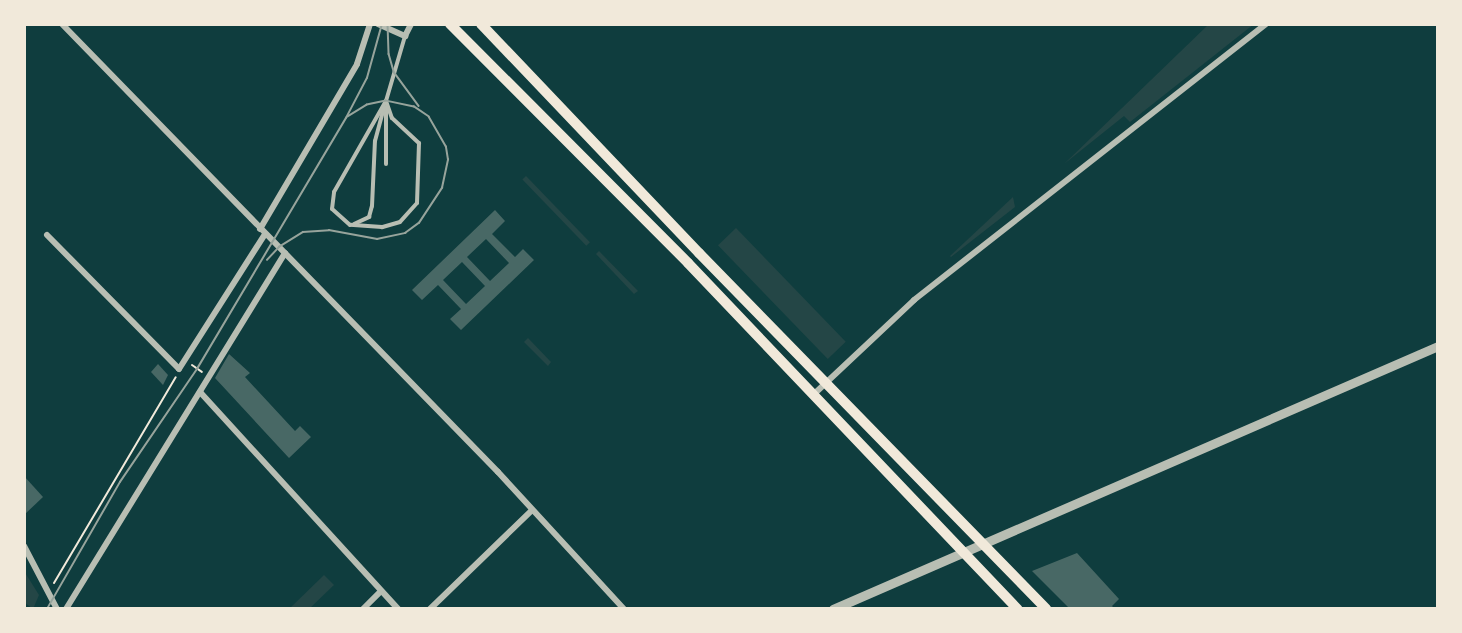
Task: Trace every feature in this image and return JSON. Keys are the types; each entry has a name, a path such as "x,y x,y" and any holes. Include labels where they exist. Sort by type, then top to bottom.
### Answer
{"main road":[{"path":"450,24 1018,609"},
{"path":"482,24 826,384 1046,609"}],"street":[{"path":"62,24 262,232 285,253 624,609"},
{"path":"47,235 179,369 187,362 357,64 370,24"},
{"path":"378,24 405,36 411,24"},
{"path":"812,395 914,300 1266,24"},
{"path":"66,609 285,253"},
{"path":"833,609 1438,346"},
{"path":"201,392 398,609"},
{"path":"430,609 531,511"},
{"path":"24,546 57,609"},
{"path":"363,609 381,591"}],"lane":[{"path":"350,225 369,217 372,206 375,141 405,36"},
{"path":"386,101 386,164"},
{"path":"386,101 392,118 419,143 418,179 413,211 400,222 382,226 350,225 332,209 334,192 386,101"}],"path":[{"path":"187,362 209,377"},
{"path":"49,591 179,369"}],"shaded area":[{"path":"1209,24 1254,24 1130,122 1124,116 1064,164"},
{"path":"526,176 590,242 586,246 522,179"},
{"path":"1013,197 1015,207 950,256"},
{"path":"736,228 846,342 828,359 718,245"},
{"path":"599,251 638,291 634,294 596,254"},
{"path":"528,338 551,362 548,366 524,342"},
{"path":"24,571 39,595 33,609 24,602"},
{"path":"324,575 334,585 309,609 289,609"}],"building":[{"path":"495,210 505,221 492,234 515,257 523,249 534,260 461,330 450,319 461,309 438,285 422,300 412,290","holes":["486,239 509,263 490,281 467,257","462,262 485,286 466,304 443,280"]},
{"path":"229,354 250,373 245,377 295,431 300,426 311,437 289,458 215,378"},
{"path":"158,364 168,375 163,385 151,372"},
{"path":"24,476 43,497 24,515"},
{"path":"1077,553 1119,599 1112,606 1115,609 1070,609 1032,571"}],"tram line":[{"path":"47,609 120,482 197,369 346,118 367,78 382,24"},
{"path":"388,24 389,54 394,72 419,106"},
{"path":"267,260 279,247 303,232 329,230 377,239 405,233 419,223 442,188 448,160 446,147 429,117 414,107 386,101 367,105 348,117"}]}
